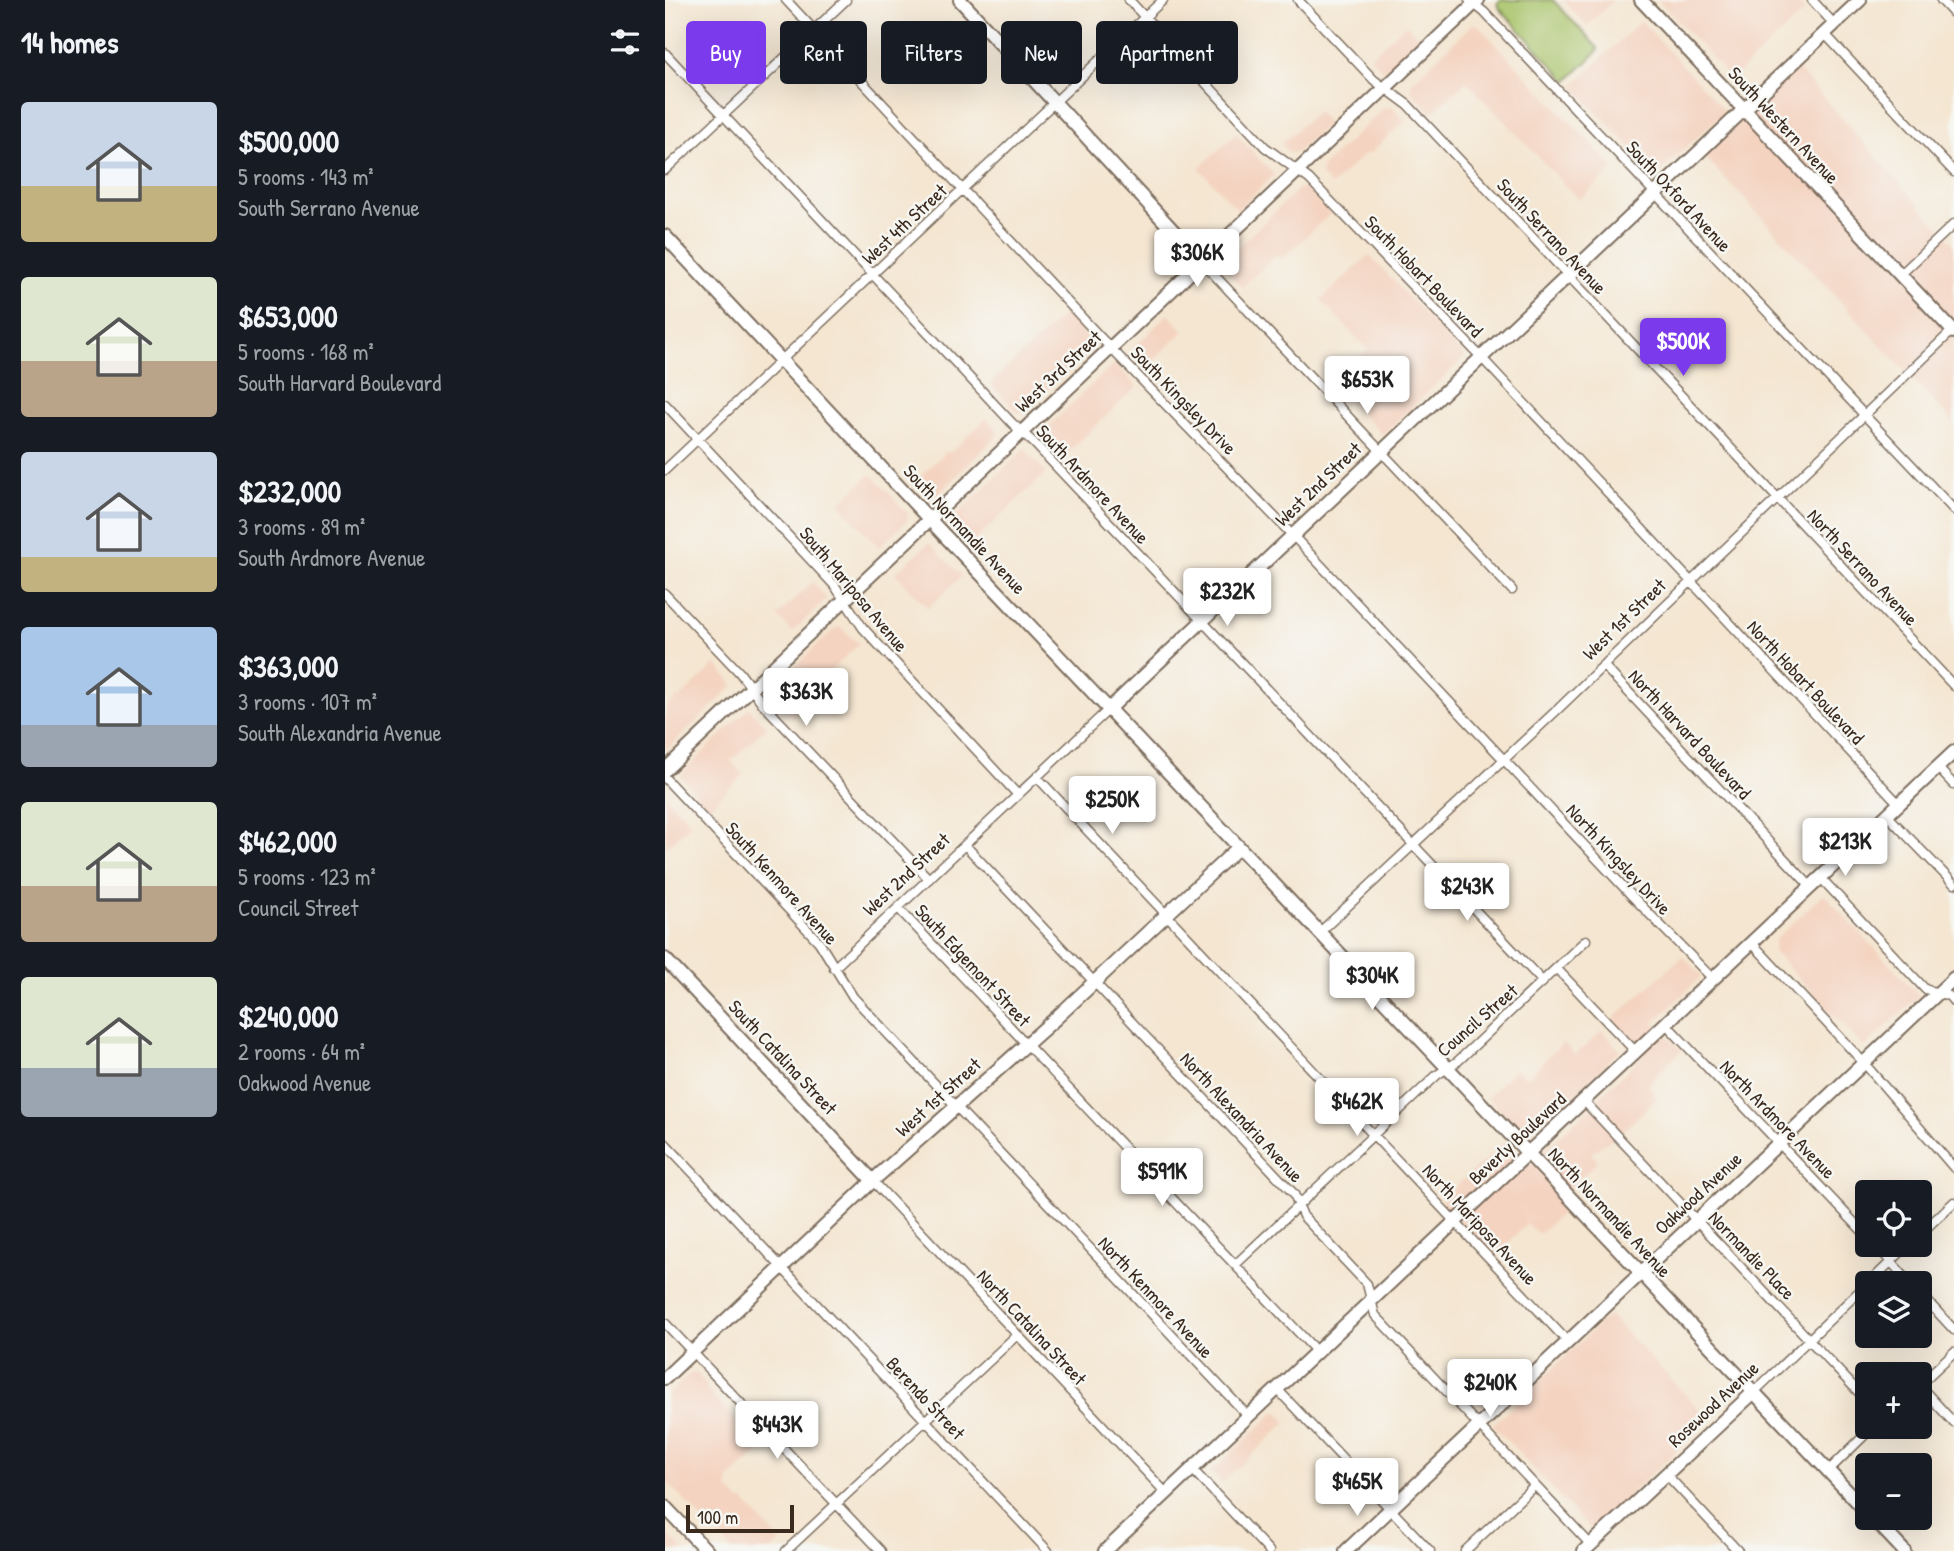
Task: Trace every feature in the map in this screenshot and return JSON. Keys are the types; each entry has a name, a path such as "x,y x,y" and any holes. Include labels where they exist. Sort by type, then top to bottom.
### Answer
{"main road":[{"path":"960,0 1202,262"},
{"name":"South Western Avenue","path":"1641,0 1953,331"},
{"name":"West 2nd Street","path":"1108,710 1860,0"},
{"name":"West 3rd Street","path":"665,770 1385,88 1473,1"},
{"name":"South Normandie Avenue","path":"665,236 1239,847"},
{"name":"Beverly Boulevard","path":"1105,1551 1954,752"},
{"name":"West 1st Street","path":"665,1378 873,1181 1239,847"},
{"name":"North Normandie Avenue","path":"1239,847 1855,1500"},
{"name":"South Catalina Street","path":"665,959 873,1181"},
{"name":"Oakwood Avenue","path":"1346,1551 1954,978"},
{"name":"Rosewood Avenue","path":"1587,1548 1754,1392"},
{"path":"665,1507 707,1551"},
{"path":"1884,1530 1904,1551"}],"street":[{"name":"South Kingsley Drive","path":"786,0 807,21"},
{"path":"824,21 846,0"},
{"name":"South Hobart Boulevard","path":"1129,0 1265,147 1309,179 1481,357 1690,582"},
{"name":"West 4th Street","path":"665,470 1163,0"},
{"name":"South Serrano Avenue","path":"1298,0 1374,80 1408,105 1777,499"},
{"path":"1812,0 1834,24"},
{"path":"1941,0 1954,15"},
{"name":"South Oxford Avenue","path":"1473,1 1954,510"},
{"path":"1824,33 1954,172"},
{"name":"South Ardmore Avenue","path":"665,53 1412,844"},
{"path":"665,170 780,62"},
{"name":"South Kingsley Drive","path":"866,84 1504,759"},
{"path":"1900,275 1954,224"},
{"path":"1202,262 1512,590"},
{"name":"West 1st Street","path":"1320,932 1953,331"},
{"name":"South Mariposa Avenue","path":"665,404 835,586 863,628 1019,794"},
{"name":"North Serrano Avenue","path":"1777,499 1954,686"},
{"name":"North Hobart Boulevard","path":"1690,582 1899,804"},
{"path":"665,594 762,703 929,879"},
{"name":"North Harvard Boulevard","path":"1603,665 1925,989 1949,996 1954,1002"},
{"name":"West 2nd Street","path":"834,968 1108,710"},
{"name":"North Kingsley Drive","path":"1504,759 1632,897 1713,979"},
{"path":"1938,768 1954,785"},
{"path":"1037,777 1166,915"},
{"name":"South Kenmore Avenue","path":"665,778 818,942 853,997 955,1106"},
{"path":"1887,815 1954,884"},
{"path":"1412,844 1543,982"},
{"name":"North Alexandria Avenue","path":"965,845 1294,1194 1303,1216 1367,1284 1375,1315 1535,1485 1587,1548"},
{"name":"South Edgemont Street","path":"898,908 1318,1353"},
{"name":"North Mariposa Avenue","path":"1166,915 1568,1342"},
{"name":"Council Street","path":"1235,1265 1437,1075 1458,1062 1586,940"},
{"path":"1752,943 1864,1062 1954,1168"},
{"path":"1557,969 1636,1052"},
{"name":"North Ardmore Avenue","path":"1666,1024 1855,1223"},
{"name":"Normandie Place","path":"1584,1101 1855,1388"},
{"name":"North Kenmore Avenue","path":"955,1106 1249,1417"},
{"name":"Berendo Street","path":"665,1143 1048,1551"},
{"name":"North Catalina Street","path":"873,1181 1167,1494"},
{"path":"1932,1223 1954,1202"},
{"path":"1887,1257 1899,1271"},
{"name":"Rosewood Avenue","path":"1882,1271 1896,1257"},
{"name":"Rosewood Avenue","path":"1754,1392 1855,1296"},
{"path":"1932,1306 1954,1330"},
{"path":"665,1323 881,1551"},
{"path":"786,1551 1017,1335"},
{"path":"1932,1373 1954,1352"},
{"path":"1278,1390 1430,1551"},
{"path":"1932,1398 1954,1423"},
{"path":"1828,1471 1861,1439"},
{"path":"1193,1470 1269,1551"},
{"path":"1666,1474 1738,1551"},
{"path":"1465,1551 1535,1485"}],"shaded area":[{"path":"1563,0 1614,0 1587,26"},
{"path":"1658,0 1795,0 1805,11 1732,79"},
{"path":"1641,21 1725,111 1657,174 1572,86"},
{"path":"1406,24 1419,37 1384,72 1370,57"},
{"path":"1477,24 1614,168 1579,200 1466,81 1432,113 1411,91 1411,83 1471,25"},
{"path":"1794,65 1954,244 1954,423 1701,153"},
{"path":"1392,107 1405,121 1331,186 1321,175 1322,167 1384,108"},
{"path":"1317,111 1328,123 1296,153 1290,153 1281,144"},
{"path":"1236,134 1274,175 1238,210 1199,168"},
{"path":"1299,188 1308,190 1330,214 1282,259 1277,255 1242,287 1224,267 1224,261"},
{"path":"1369,255 1465,357 1382,435 1333,384 1368,350 1321,300"},
{"path":"1066,313 1091,341 1090,350 1023,412 1017,412 990,384"},
{"path":"1168,314 1184,331 1148,365 1136,353 1135,346"},
{"path":"1115,363 1137,387 1063,457 1042,435 1043,431"},
{"path":"986,419 998,431 996,437 933,499 926,497 913,483"},
{"path":"1024,449 1046,473 971,544 952,525 952,519"},
{"path":"871,474 908,514 907,521 879,547 839,504"},
{"path":"929,543 962,576 928,608 895,573"},
{"path":"813,582 827,599 792,632 777,616"},
{"path":"840,627 859,644 823,678 828,684 793,717 771,693 771,688"},
{"path":"716,664 734,686 665,751 665,708 677,697 679,699"},
{"path":"749,708 767,727 731,761 743,775 708,808 680,775"},
{"path":"665,796 691,824 665,848"},
{"path":"1821,896 1826,896 1919,996 1864,1047 1774,952 1775,940"},
{"path":"1683,956 1702,976 1654,1023 1682,1050 1648,1084 1657,1098 1624,1130 1591,1153 1598,1161 1559,1198 1567,1208 1539,1234 1527,1224 1494,1257 1441,1200 1507,1140 1528,1167 1645,1053 1613,1019"},
{"path":"1602,1031 1620,1050 1565,1104 1552,1110 1527,1133 1521,1133 1487,1097 1516,1069 1526,1078 1563,1043 1575,1055"},
{"path":"1609,1315 1709,1419 1594,1529 1589,1528 1493,1425"},
{"path":"691,1373 696,1373 706,1384 706,1389 762,1448 729,1479 728,1489 740,1502 743,1500 781,1542 771,1551 733,1551 665,1480 665,1397"},
{"path":"1275,1412 1287,1422 1222,1483 1211,1472"},
{"path":"665,1531 684,1551 665,1551"}],"green space":[{"path":"1500,0 1553,0 1598,48 1597,52 1567,81 1499,8 1497,4"}]}
